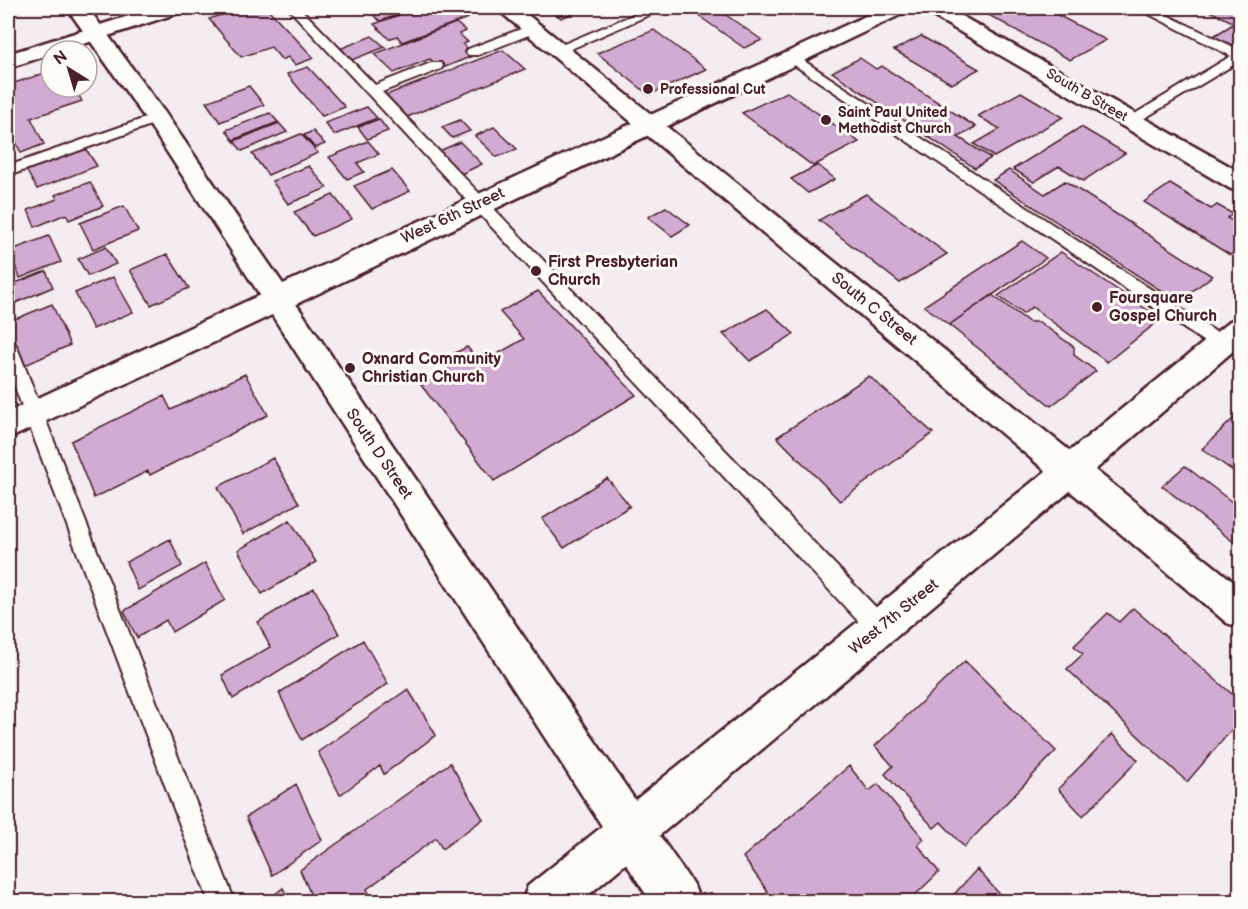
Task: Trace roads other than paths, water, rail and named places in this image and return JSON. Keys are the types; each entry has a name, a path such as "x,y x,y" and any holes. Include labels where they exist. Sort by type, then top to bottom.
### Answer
{"street":[{"path":"8,61 87,20 174,8"},
{"name":"South C Street","path":"507,8 1240,610"},
{"name":"West 6th Street","path":"8,426 899,8"},
{"name":"South B Street","path":"933,8 1240,183"},
{"name":"South D Street","path":"87,20 157,118 678,902"},
{"name":"West 7th Street","path":"544,902 880,628 1231,337"}],"lane":[{"path":"294,8 880,628"},
{"path":"559,49 659,8"},
{"path":"1143,8 1240,55"},
{"path":"473,52 534,28"},
{"path":"1133,121 1240,55"},
{"path":"792,57 1231,337"},
{"path":"372,91 436,66"},
{"path":"8,171 157,118"},
{"path":"8,347 222,902"}],"place":[{"name":"Professional Cut","path":"648,89"},
{"name":"Saint Paul United Methodist Church","path":"826,120"},
{"name":"First Presbyterian Church","path":"536,271"},
{"name":"Foursquare Gospel Church","path":"1097,307"},
{"name":"Oxnard Community Christian Church","path":"350,368"}]}
